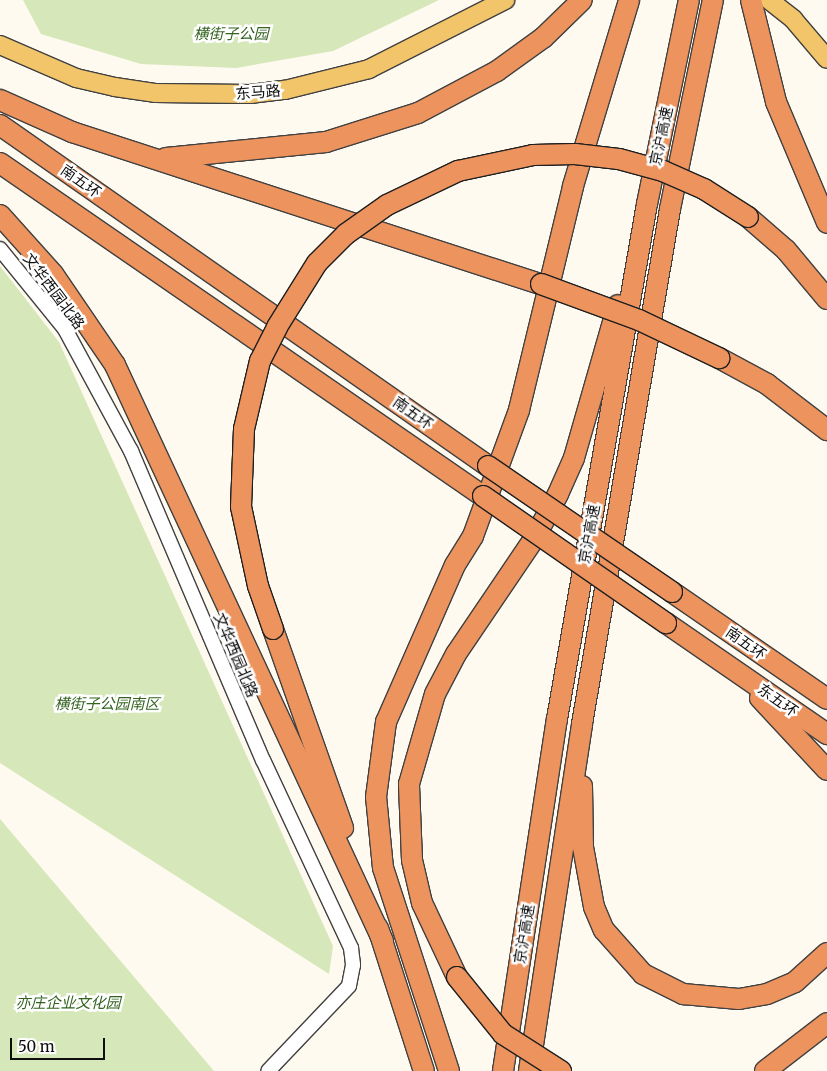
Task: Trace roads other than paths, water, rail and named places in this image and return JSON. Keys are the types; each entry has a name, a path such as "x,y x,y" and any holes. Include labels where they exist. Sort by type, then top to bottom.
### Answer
{"highway":[{"path":"160,159 326,142 418,113 497,71 543,38 582,0"},
{"path":"449,1071 444,1046 383,868 376,797 386,722 455,565 473,536 519,410 573,186 629,0"},
{"name":"京沪高速","path":"503,1071 557,719 647,204 689,0"},
{"name":"京沪高速","path":"529,1071 582,724 670,209 712,0"},
{"path":"751,0 776,102 827,223"},
{"path":"0,100 72,132 160,159 214,180 541,284 639,320 719,358 767,384 827,430"},
{"name":"南五环","path":"0,125 488,466 827,699"},
{"path":"424,1071 382,941 258,586 241,507 244,429 260,361 277,327 317,263 346,234 387,205 458,172 541,155 619,159 662,171 704,189 748,217 786,250 827,299"},
{"name":"南五环","path":"0,163 729,666"},
{"path":"561,1071 503,1034 457,977 422,903 412,860 409,784 422,732 456,654 534,539 574,458 647,204"},
{"path":"0,215 53,274 115,366 382,941"},
{"path":"729,666 827,770"},
{"name":"东五环","path":"729,666 827,734"},
{"path":"582,724 586,880 604,930 624,956 643,974 683,994 739,999 767,994 795,982 827,954"},
{"path":"765,1071 827,1023"}],"main road":[{"name":"东马路","path":"0,45 76,78 115,87 155,93 250,94 369,69 505,0"},
{"path":"769,0 794,19 827,59"}],"street":[{"name":"文华西园北路","path":"0,249 65,329 131,451 259,751 351,948 353,976 349,986 268,1071"}],"park label":[{"name":"横街子公园","path":"231,34"},
{"name":"横街子公园南区","path":"107,704"},
{"name":"亦庄企业文化园","path":"68,1003"}]}
